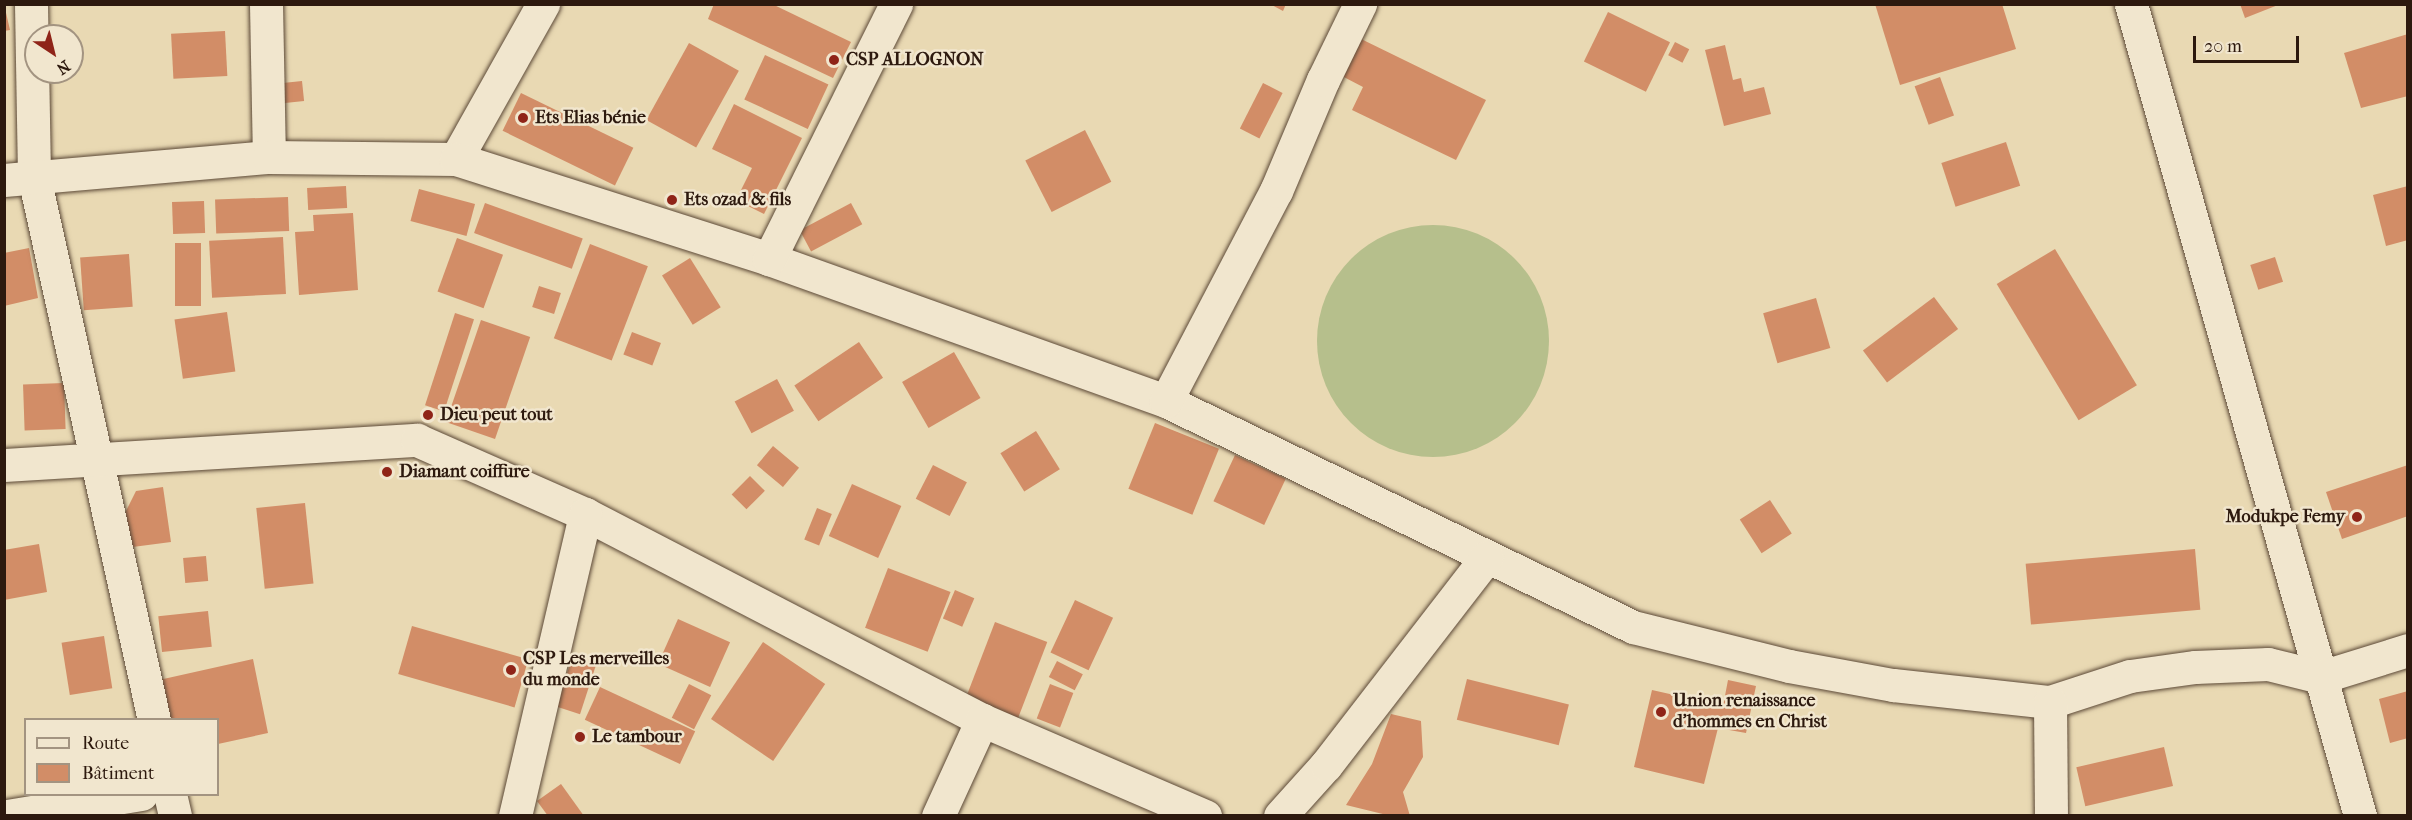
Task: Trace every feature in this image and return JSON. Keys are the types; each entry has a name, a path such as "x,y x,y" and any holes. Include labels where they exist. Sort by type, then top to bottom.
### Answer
{"street":[{"path":"31,4 19,178 98,459 154,718"},
{"path":"266,4 269,156"},
{"path":"456,159 543,4"},
{"path":"769,259 897,4"},
{"path":"1166,401 1276,191 1323,80 1360,4"},
{"path":"2131,4 2360,816"},
{"path":"19,178 269,156 456,159 769,259 1166,401 1633,627 1789,666 1893,685 2050,702 2130,676 2195,667 2268,664 2321,677 2408,651"},
{"path":"4,465 417,440 585,514 982,720 1205,816"},
{"path":"515,816 585,514"},
{"path":"1280,816 1326,765 1487,557"},
{"path":"2050,702 2051,816"},
{"path":"938,816 982,720"},
{"path":"7,816 135,796"},
{"path":"171,796 175,816"}],"green space":[{"path":"1433,225 1467,230 1477,234 1488,239 1515,259 1535,286 1540,297 1544,307 1549,341 1544,375 1540,385 1535,396 1515,423 1488,443 1477,448 1467,452 1433,457 1399,452 1389,448 1378,443 1351,423 1331,396 1326,385 1322,375 1317,341 1322,307 1326,297 1331,286 1351,259 1378,239 1389,234 1399,230"}],"building":[{"path":"4,4 10,30 4,31"},
{"path":"714,4 772,4 851,42 833,78 708,19"},
{"path":"1270,4 1286,4 1283,11"},
{"path":"1875,4 2002,4 2016,49 1900,85"},
{"path":"2240,4 2278,4 2278,5 2245,18"},
{"path":"1608,12 1670,42 1646,92 1584,61"},
{"path":"225,31 227,76 173,79 171,34"},
{"path":"2408,34 2408,96 2361,108 2344,53"},
{"path":"1357,37 1486,100 1456,160 1352,110 1363,87 1338,74"},
{"path":"1675,42 1689,49 1682,63 1668,55"},
{"path":"689,43 739,71 696,148 646,120"},
{"path":"1725,45 1733,80 1741,78 1744,92 1764,87 1771,114 1724,126 1705,50"},
{"path":"765,55 828,85 808,129 744,99"},
{"path":"1940,77 1954,116 1929,125 1915,86"},
{"path":"302,81 304,101 280,103 278,84"},
{"path":"1263,83 1283,93 1259,138 1240,128"},
{"path":"521,93 633,148 615,186 503,131"},
{"path":"734,104 802,138 764,214 736,200 752,168 712,149"},
{"path":"1085,130 1111,182 1052,212 1025,160"},
{"path":"2006,142 2020,186 1956,207 1941,163"},
{"path":"346,186 347,208 308,210 307,188"},
{"path":"2408,186 2408,240 2386,246 2373,195"},
{"path":"419,189 475,204 466,236 410,221"},
{"path":"288,197 289,231 216,234 215,200"},
{"path":"204,201 205,233 173,234 172,202"},
{"path":"485,203 583,239 572,269 474,233"},
{"path":"851,203 862,224 811,251 800,230"},
{"path":"353,213 358,290 299,295 295,232 314,231 313,215"},
{"path":"283,237 286,294 212,298 209,241"},
{"path":"457,238 503,255 484,308 438,292"},
{"path":"175,243 201,243 201,306 175,306"},
{"path":"590,244 648,266 612,361 554,338"},
{"path":"29,248 38,298 4,306 4,253"},
{"path":"2055,249 2137,385 2079,420 1997,284"},
{"path":"129,254 133,307 84,310 80,257"},
{"path":"2275,257 2283,282 2258,290 2250,265"},
{"path":"690,258 721,307 693,325 662,275"},
{"path":"539,286 561,293 554,314 532,307"},
{"path":"1934,297 1958,329 1887,383 1863,351"},
{"path":"1816,298 1830,348 1777,363 1763,313"},
{"path":"227,312 235,371 183,379 175,319"},
{"path":"455,313 474,319 444,411 425,405"},
{"path":"481,320 530,337 495,439 446,422"},
{"path":"632,332 661,343 652,366 623,354"},
{"path":"859,342 883,378 818,421 794,386"},
{"path":"954,352 980,398 929,428 902,382"},
{"path":"777,379 794,411 752,433 735,402"},
{"path":"64,383 66,429 25,430 23,384"},
{"path":"1155,423 1219,449 1192,515 1128,489"},
{"path":"1036,431 1060,469 1024,491 1000,453"},
{"path":"773,446 799,468 783,487 757,465"},
{"path":"1235,455 1286,479 1264,525 1213,501"},
{"path":"933,465 967,482 950,516 916,499"},
{"path":"2408,465 2408,516 2342,539 2326,492"},
{"path":"750,476 765,491 746,509 732,494"},
{"path":"852,484 901,506 878,558 829,536"},
{"path":"163,487 171,542 125,548 121,521 136,491"},
{"path":"1770,500 1792,534 1762,553 1740,520"},
{"path":"305,503 313,584 265,589 256,508"},
{"path":"817,508 832,514 819,546 804,540"},
{"path":"39,544 47,592 4,600 4,550"},
{"path":"2195,549 2200,610 2031,625 2026,564"},
{"path":"206,556 208,581 185,583 183,558"},
{"path":"888,568 951,592 928,652 865,628"},
{"path":"955,590 974,598 962,627 943,619"},
{"path":"1075,600 1113,618 1089,670 1050,653"},
{"path":"208,611 212,647 162,652 158,616"},
{"path":"678,619 730,642 710,687 658,664"},
{"path":"995,622 1047,642 1016,722 964,702"},
{"path":"412,626 528,659 515,707 398,674"},
{"path":"104,636 112,688 70,695 62,643"},
{"path":"763,642 825,684 773,761 711,719"},
{"path":"572,658 596,666 580,714 556,707"},
{"path":"253,659 268,733 219,744 219,718 157,718 150,682"},
{"path":"1057,661 1083,674 1075,690 1049,677"},
{"path":"1467,679 1569,704 1559,745 1457,720"},
{"path":"1728,680 1756,686 1746,733 1718,728 1704,784 1634,767 1652,690 1723,706"},
{"path":"689,684 711,695 694,729 672,718"},
{"path":"1050,684 1073,693 1060,728 1037,719"},
{"path":"600,687 695,731 680,764 585,720"},
{"path":"2408,691 2408,738 2390,743 2379,699"},
{"path":"1391,714 1421,721 1423,757 1403,792 1410,816 1391,816 1346,805 1372,764"},
{"path":"2164,747 2173,786 2085,806 2076,767"},
{"path":"561,784 584,816 548,816 537,801"}],"place":[{"name":"CSP ALLOGNON","path":"834,60"},
{"name":"Ets Elias bénie","path":"523,118"},
{"name":"Ets ozad & fils","path":"672,200"},
{"name":"Dieu peut tout","path":"428,415"},
{"name":"Diamant coiffure","path":"387,472"},
{"name":"Modukpe Femy","path":"2357,517"},
{"name":"CSP Les merveilles du monde","path":"511,670"},
{"name":"Union renaissance d'hommes en Christ","path":"1661,712"},
{"name":"Le tambour","path":"580,737"}]}
